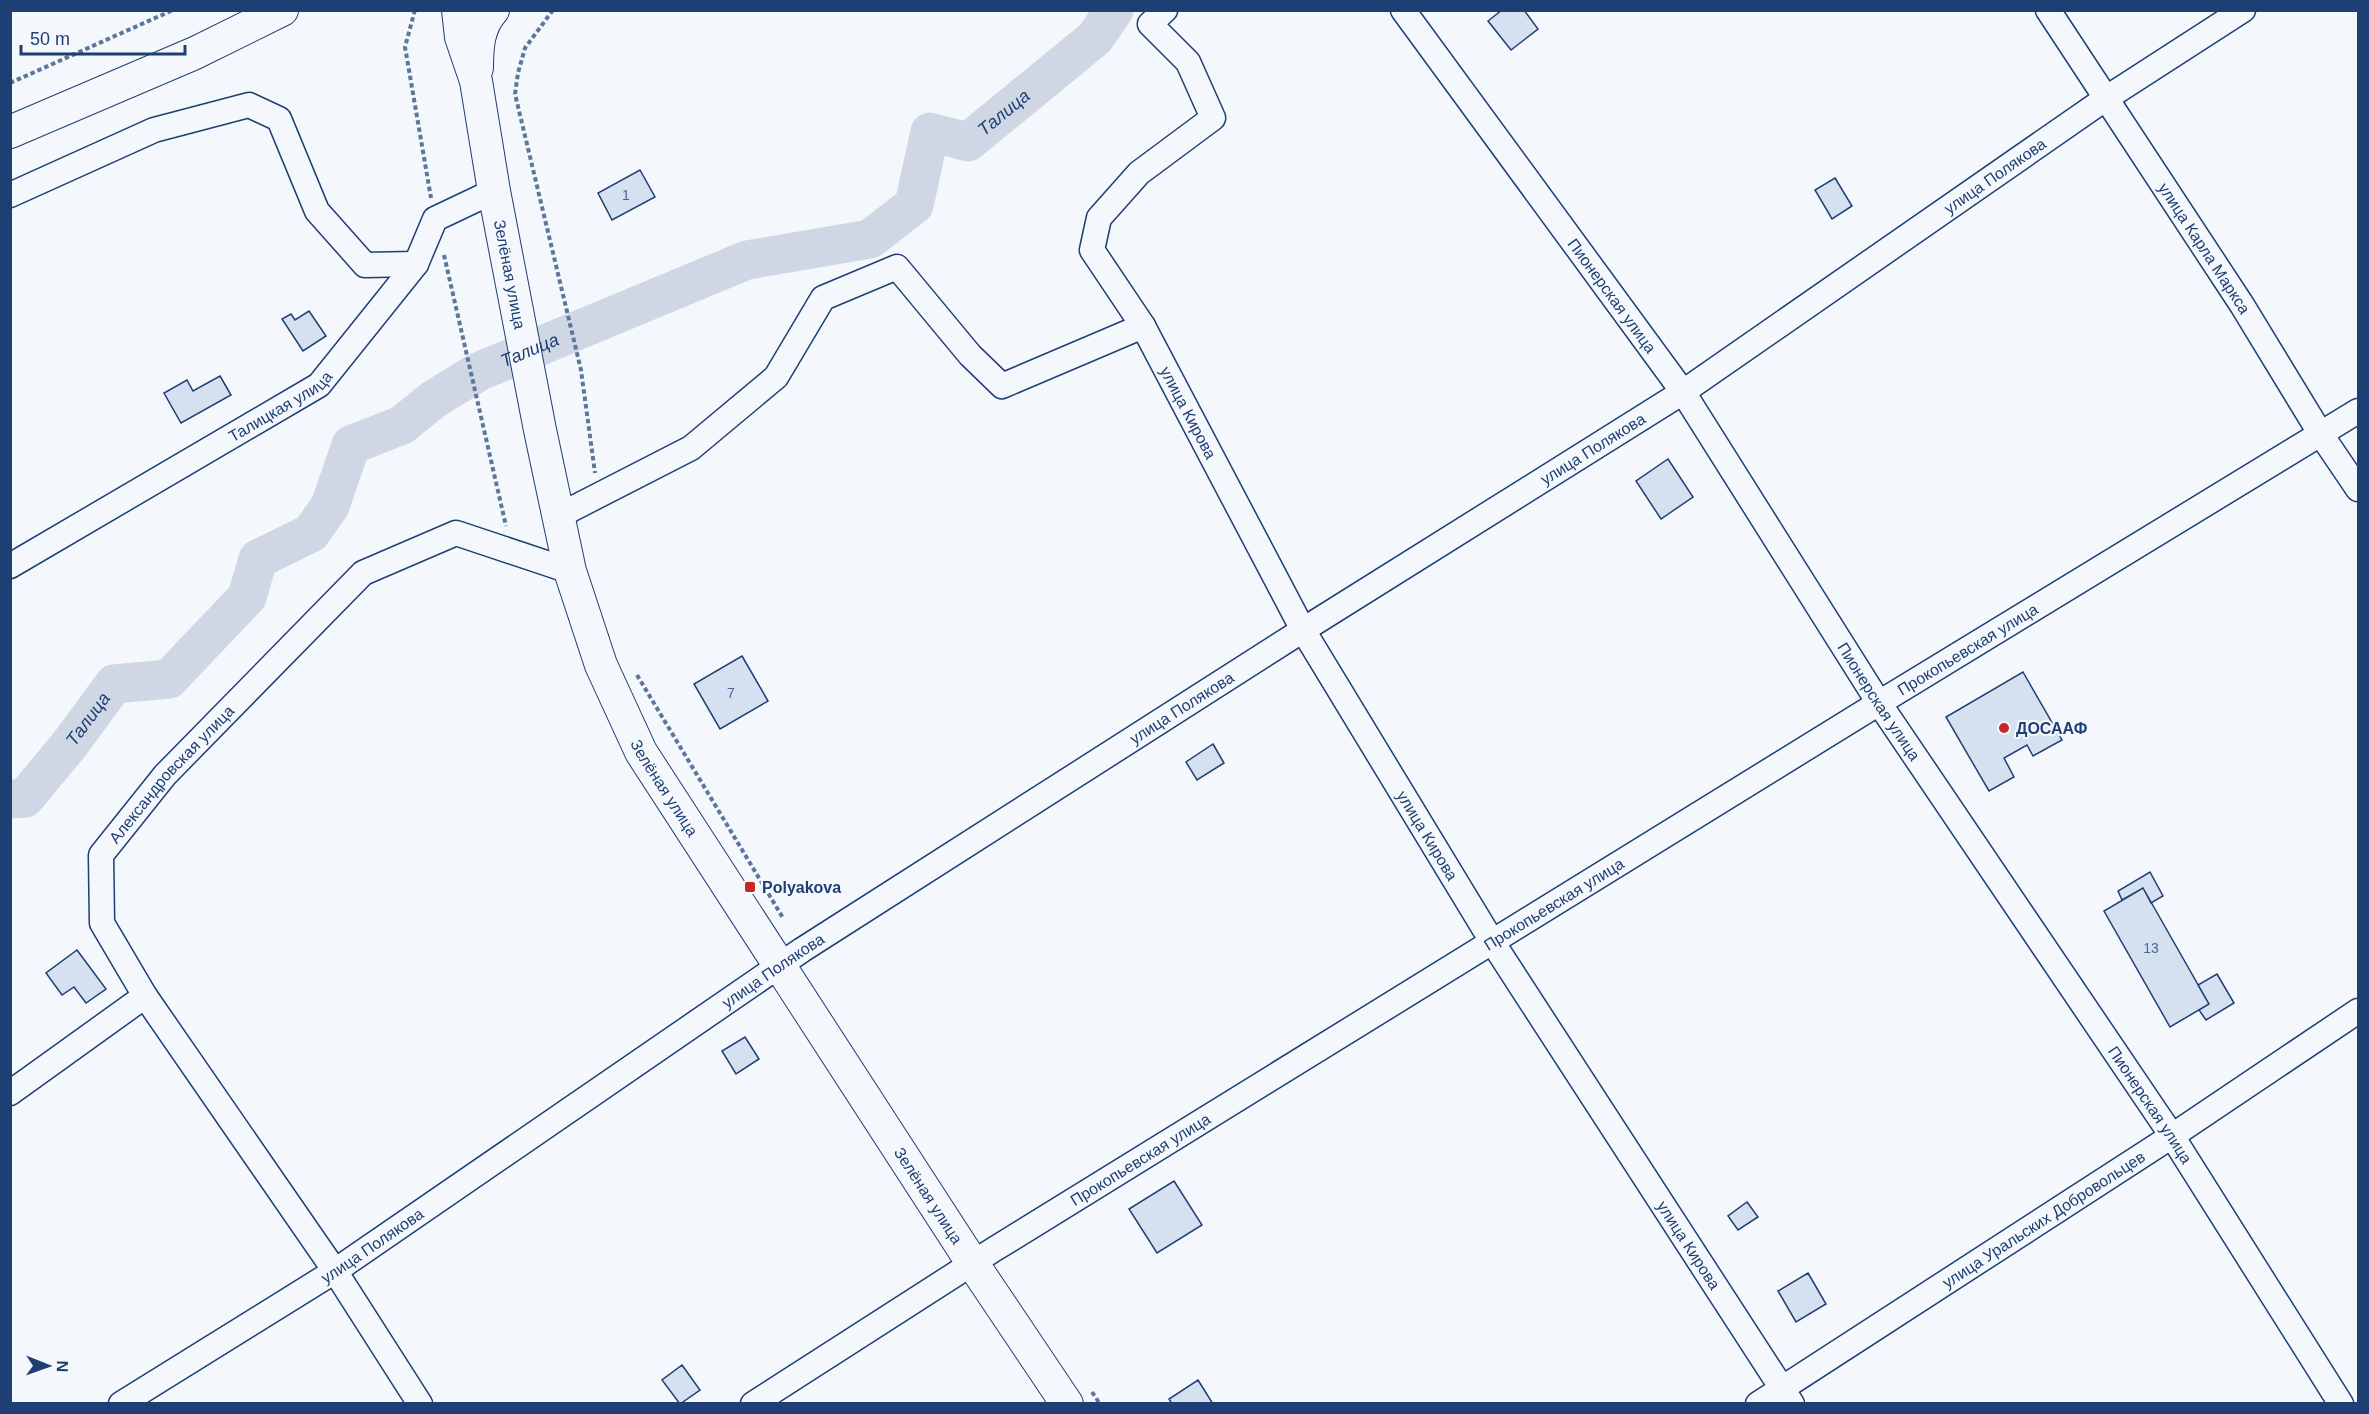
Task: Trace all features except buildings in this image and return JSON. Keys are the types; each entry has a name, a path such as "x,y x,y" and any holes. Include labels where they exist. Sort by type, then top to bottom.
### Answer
{"main road":[{"path":"10,132 195,53 282,10"},
{"path":"458,10 461,36 476,81"},
{"path":"476,81 478,43 485,20 493,10"},
{"name":"Зелёная улица","path":"476,81 494,191 570,571 601,665 641,752 790,958 973,1264 1077,1394"}],"street":[{"name":"улица Кирова","path":"1165,10 1150,24 1188,62 1214,118 1139,173 1099,218 1092,250 1143,326 1303,630 1493,943 1787,1396"},
{"name":"Пионерская улица","path":"1403,10 1683,392 1879,703 2172,1136 2341,1404"},
{"name":"улица Карла Маркса","path":"2048,10 2242,305 2320,433 2358,489"},
{"name":"улица Полякова","path":"121,1404 335,1271 790,958 1303,630 1683,392 2105,99 2243,10"},
{"path":"10,195 154,130 249,105 279,119 317,211 365,265 416,264"},
{"path":"435,219 494,191"},
{"name":"Талицкая улица","path":"10,566 319,385 416,264 435,219"},
{"path":"559,518 572,509 692,448 776,377 822,298 897,267 970,355 1002,386 1143,326"},
{"name":"Прокопьевская улица","path":"753,1404 973,1264 1879,703 2358,411"},
{"name":"Александровская улица","path":"420,1404 335,1271 145,996 102,923 101,855 165,776 363,573 456,533 570,571"},
{"path":"10,1093 145,996"},
{"name":"улица Уральских Добровольцев","path":"1758,1404 1787,1396 2358,1011"}],"path":[{"path":"10,83 172,10"},
{"path":"415,10 405,47 435,219 489,457 515,553"},
{"path":"553,10 525,48 518,74 516,94 581,370 595,474"},
{"path":"636,674 790,958"},
{"path":"1077,1394 1100,1404"}],"waterway":[{"name":"Талица","path":"10,799 25,798 69,745 114,684 169,679 247,597 258,559 311,533 330,506 351,445 402,425 434,399 480,371 747,260 870,239 914,205 930,132 968,142 1095,38 1114,10"}],"place":[{"name":"ДОСААФ","path":"2004,728"},
{"name":"Polyakova","path":"750,887"}]}
